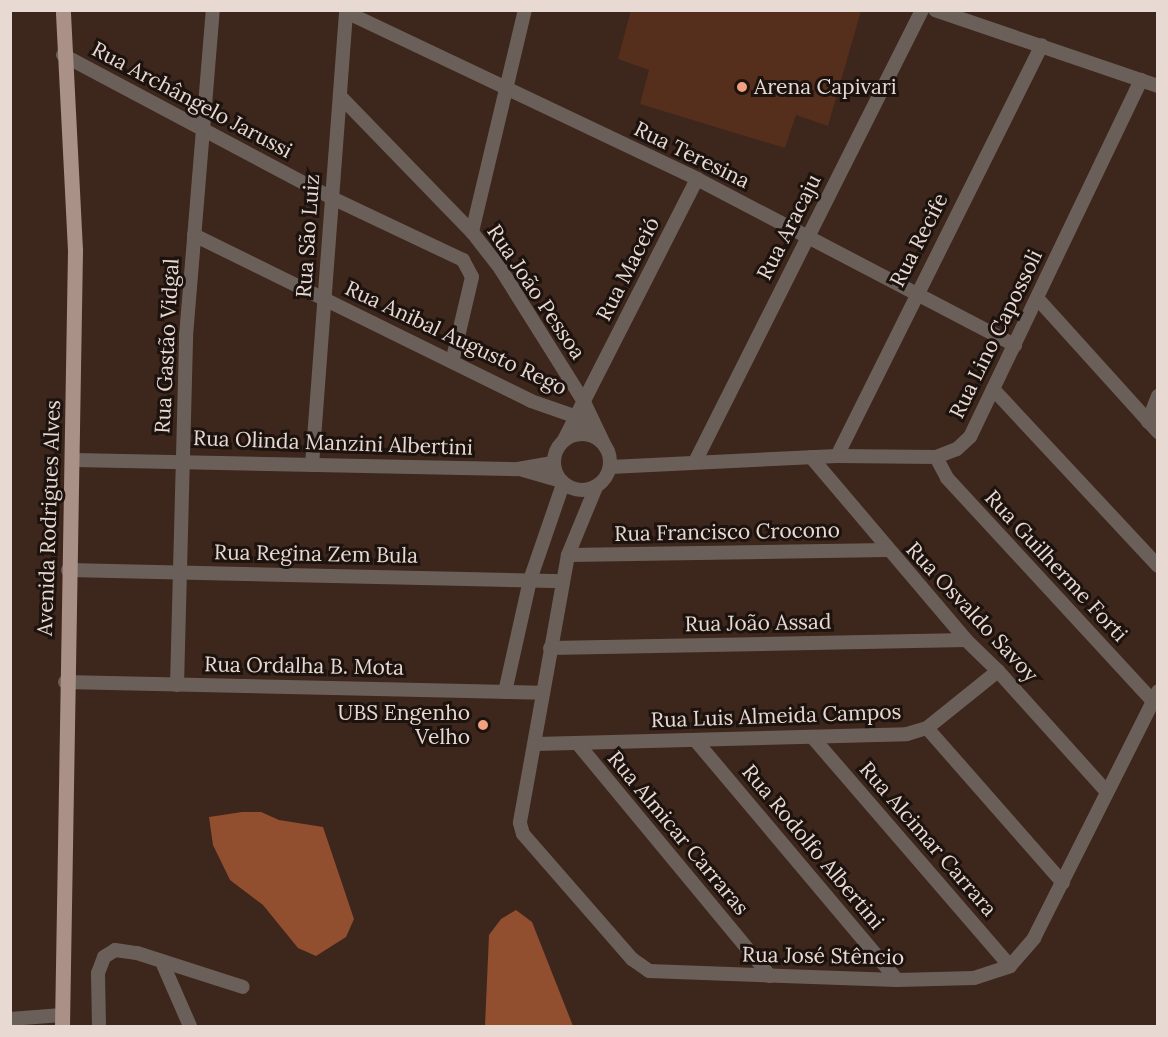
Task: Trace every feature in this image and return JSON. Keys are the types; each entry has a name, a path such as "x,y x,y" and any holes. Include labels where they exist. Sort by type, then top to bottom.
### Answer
{"main road":[{"name":"Avenida Rodrigues Alves","path":"62,1021 65,682 68,570 75,460 75,250 63,55 63,10"}],"street":[{"name":"Rua Gastão Vidgal","path":"177,685 186,336 213,10"},
{"path":"472,232 525,10"},
{"name":"Rua Aracaju","path":"694,462 922,10"},
{"path":"935,10 1158,86"},
{"name":"Rua Teresina","path":"346,11 697,180 1015,345"},
{"name":"Rua São Luiz","path":"312,465 346,11"},
{"name":"Rua Recife","path":"837,456 915,293 1042,45"},
{"name":"Rua Archângelo Jarussi","path":"63,55 332,198 463,260 472,277 452,362"},
{"name":"Rua Lino Capossoli","path":"610,467 837,456 936,456 957,449 970,437 1141,80"},
{"name":"Rua João Pessoa","path":"340,96 472,232 500,268 584,402 602,442"},
{"name":"Rua Maceió","path":"564,440 574,416 584,402 697,180"},
{"name":"Rua Anibal Augusto Rego","path":"194,235 531,401 574,416 602,442"},
{"path":"1037,298 1153,427"},
{"path":"993,389 1158,566"},
{"path":"1153,427 1158,396"},
{"path":"575,434 602,442 610,467 596,487 574,490 562,482 553,463 564,440 575,434"},
{"name":"Rua Guilherme Forti","path":"936,456 947,478 1155,695"},
{"name":"Rua Osvaldo Savoy","path":"811,457 887,550 966,640 998,671 1106,791"},
{"name":"Rua Olinda Manzini Albertini","path":"75,460 182,460 518,469 553,463"},
{"name":"Rua Olinda Manzini Albertini","path":"518,469 562,482"},
{"path":"505,692 530,580 562,482"},
{"name":"Rua José Stêncio","path":"596,487 568,555 541,693 536,744 520,813 523,834 632,959 649,970 665,973 897,980 974,978 1010,966"},
{"name":"Rua Francisco Crocono","path":"568,555 887,550"},
{"name":"Rua Regina Zem Bula","path":"68,570 563,581"},
{"name":"Rua João Assad","path":"550,648 966,640"},
{"name":"Rua Luis Almeida Campos","path":"536,744 814,739 907,734 927,728 998,671"},
{"name":"Rua Ordalha B. Mota","path":"65,682 541,693"},
{"path":"1010,966 1034,938 1155,695"},
{"path":"927,728 1063,883"},
{"name":"Rua Alcimar Carrara","path":"814,739 1010,966"},
{"name":"Rua Rodolfo Albertini","path":"696,741 897,980"},
{"name":"Rua Almicar Carraras","path":"578,744 770,976"},
{"path":"99,1026 98,973 104,957 116,950 243,987"},
{"path":"162,962 190,1026"},
{"path":"10,1019 62,1021"}],"shaded area":[{"name":"Arena Capivari","path":"631,10 861,11 828,126 796,115 785,148 640,104 649,70 618,59"},
{"path":"242,812 261,812 279,820 323,827 354,919 346,937 316,956 298,948 263,905 230,880 213,845 209,817"},
{"path":"516,910 532,922 573,1026 485,1026 489,935 501,919"}],"place":[{"name":"Arena Capivari","path":"742,87"},
{"name":"UBS Engenho Velho","path":"483,725"}]}
